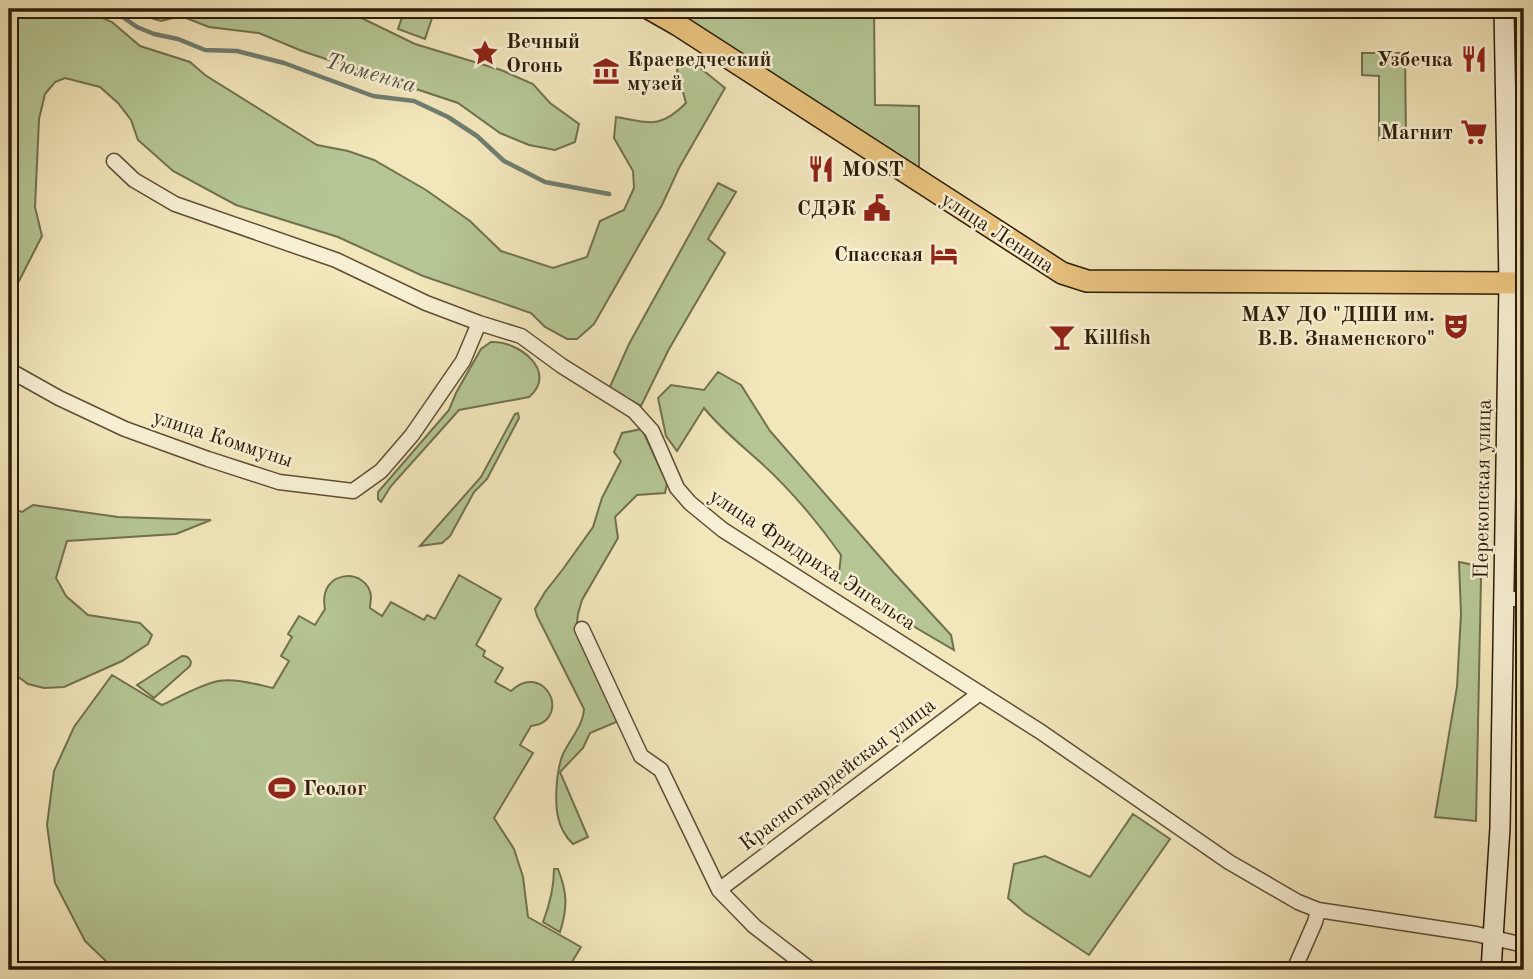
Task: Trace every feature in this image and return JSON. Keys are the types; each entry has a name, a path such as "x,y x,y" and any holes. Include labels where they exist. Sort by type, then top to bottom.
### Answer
{"main road":[{"name":"улица Ленина","path":"650,9 674,17 1062,273 1087,281 1516,283"}],"street":[{"name":"Перекопская улица","path":"1491,970 1500,828 1503,599 1516,283 1504,9"},
{"name":"улица Фридриха Энгельса","path":"114,161 134,180 175,204 336,260 426,303 521,336 562,366 634,411 652,431 677,488 690,503 723,530 1041,732 1229,862 1298,902 1318,910 1476,934 1524,945"},
{"name":"улица Коммуны","path":"9,370 59,398 125,429 208,460 279,481 353,491 381,471 412,435 463,361 479,323"},
{"path":"1503,599 1524,600"},
{"path":"582,629 641,755 661,770 719,890 754,926 811,970"},
{"name":"Красногвардейская улица","path":"719,890 980,693"},
{"path":"1294,970 1318,910"}],"green space":[{"path":"12,9 82,9 112,22 140,46 190,62 205,75 317,145 374,160 426,190 470,221 501,251 553,268 587,257 600,221 624,210 634,188 633,171 614,138 616,117 654,122 669,117 686,103 677,70 683,57 725,88 594,324 577,339 567,339 545,327 531,313 423,276 338,237 236,205 173,171 138,140 131,120 118,103 100,87 65,78 55,82 45,94 39,119 35,207 42,236 19,281 9,294 9,12"},
{"path":"129,9 343,9 415,44 501,70 533,84 550,103 579,124 575,142 555,150 529,145 500,133 458,103 302,51 259,33 209,27 181,16 161,21"},
{"path":"405,9 435,9 425,39 398,29"},
{"path":"679,9 874,9 875,105 919,106 919,168 686,18"},
{"path":"1362,53 1405,53 1406,140 1379,140 1379,76 1362,75"},
{"path":"718,183 736,192 708,239 725,253 669,349 641,406 609,389 629,344"},
{"path":"491,342 513,346 531,359 540,378 537,387 529,397 459,410 391,486 381,502 378,492 449,410 481,349"},
{"path":"718,372 741,385 770,431 951,635 954,650 838,582 841,555 822,530 782,483 704,408 677,451 666,436 658,398 671,385 704,390"},
{"path":"518,413 519,418 487,479 474,492 450,536 442,543 420,546 481,477"},
{"path":"642,429 667,483 665,493 637,495 615,517 618,538 582,600 578,614 579,639 621,720 590,733 583,748 560,772 588,837 573,844 560,823 556,807 557,781 562,757 579,727 584,709 535,609 593,527 602,498 621,461 614,452 622,433"},
{"path":"33,505 118,517 211,520 176,534 67,541 56,578 66,596 88,615 140,623 152,635 148,644 122,661 64,687 44,688 28,684 9,670 9,507 22,512"},
{"path":"1459,562 1474,565 1481,579 1476,821 1435,817 1457,687 1461,614"},
{"name":"Геолог","path":"459,575 501,599 476,645 485,651 483,656 503,668 495,682 511,691 522,684 532,682 540,685 551,698 549,716 542,723 531,726 520,745 533,753 494,818 514,849 523,877 528,917 581,947 567,970 115,970 85,941 55,883 47,825 54,771 74,727 112,675 162,705 218,681 239,681 273,688 289,661 281,656 292,637 288,634 299,616 315,625 325,609 325,595 329,586 336,579 344,576 362,580 371,597 370,608 382,616 391,602 424,620 427,615 435,619"},
{"path":"182,656 189,659 190,666 154,698 137,685"},
{"path":"1133,814 1170,839 1089,955 1025,913 1008,898 1014,864 1045,856 1090,877"},
{"path":"554,869 558,869 565,892 560,932 543,922 551,896"}],"waterway":[{"name":"Тюменка","path":"111,9 137,27 205,50 237,51 284,63 373,96 414,101 448,117 477,136 504,161 545,182 609,194"}],"place":[{"name":"Вечный Огонь","path":"485,53"},
{"name":"Узбечка","path":"1474,59"},
{"name":"Краеведческий музей","path":"606,71"},
{"name":"Магнит","path":"1474,132"},
{"name":"MOST","path":"821,169"},
{"name":"СДЭК","path":"877,208"},
{"name":"Спасская","path":"944,254"},
{"name":"МАУ ДО \"ДШИ им. В.В. Знаменского\"","path":"1456,326"},
{"name":"Killfish","path":"1062,337"},
{"name":"Геолог","path":"282,788"}]}
